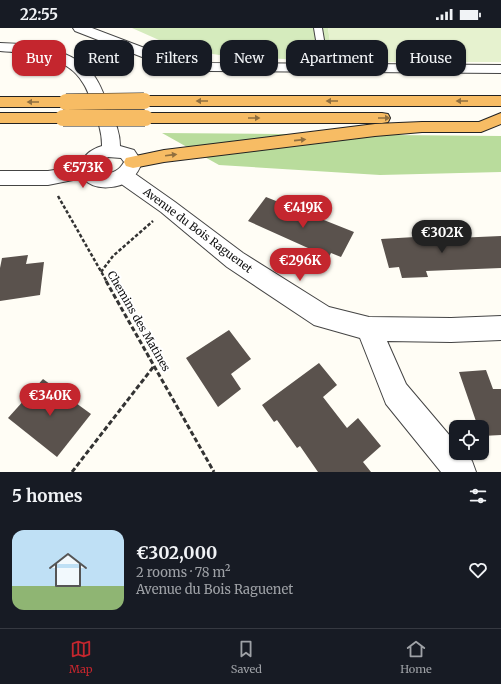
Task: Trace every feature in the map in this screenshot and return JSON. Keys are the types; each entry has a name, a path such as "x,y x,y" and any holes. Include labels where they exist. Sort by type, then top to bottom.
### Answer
{"highway":[{"path":"0,102 501,101"},
{"path":"0,118 501,118"},
{"path":"128,169 164,156 375,130 481,127 501,118"}],"street":[{"path":"80,28 160,60 207,67 286,68"},
{"path":"0,47 33,49 47,52 62,58 75,66 87,77 94,88 111,131 111,151"},
{"path":"388,69 501,69"},
{"path":"117,150 128,154 128,169 109,180 102,180 90,175 88,171 91,160 103,152 117,150"},
{"name":"Avenue du Bois Raguenet","path":"128,169 168,207 235,260 323,317 369,328 451,330 501,328"},
{"path":"0,178 48,178 88,171"},
{"path":"369,328 396,394 461,472"}],"lane":[{"path":"318,28 320,40"}],"path":[{"name":"Chemins des Matines","path":"48,178 214,472"},
{"path":"101,272 113,256 168,207"},
{"path":"72,472 154,366"}],"green space":[{"path":"132,28 328,28 330,40 286,40 286,59 278,59 278,40 220,40 220,55 212,54 212,40 159,40"},
{"path":"328,28 501,28 501,62 466,62 466,40 396,40 396,62 388,62 388,40 330,40"},
{"path":"162,133 501,136 501,172 380,175 219,165"}],"building":[{"path":"266,197 354,232 341,257 331,253 326,263 305,253 308,248 248,221"},
{"path":"432,236 433,239 501,236 501,268 426,271 428,277 402,278 399,267 389,268 381,239"},
{"path":"28,255 26,264 44,262 40,295 0,301 0,268 2,258"},
{"path":"229,330 251,359 231,374 241,389 218,407 186,358"},
{"path":"319,363 337,385 323,397 347,428 358,418 381,446 363,462 371,472 318,472 300,446 297,448 277,420 274,422 262,405"},
{"path":"486,370 493,389 501,389 501,435 489,436 489,420 476,420 459,372"},
{"path":"43,379 91,414 57,457 8,418"}]}
